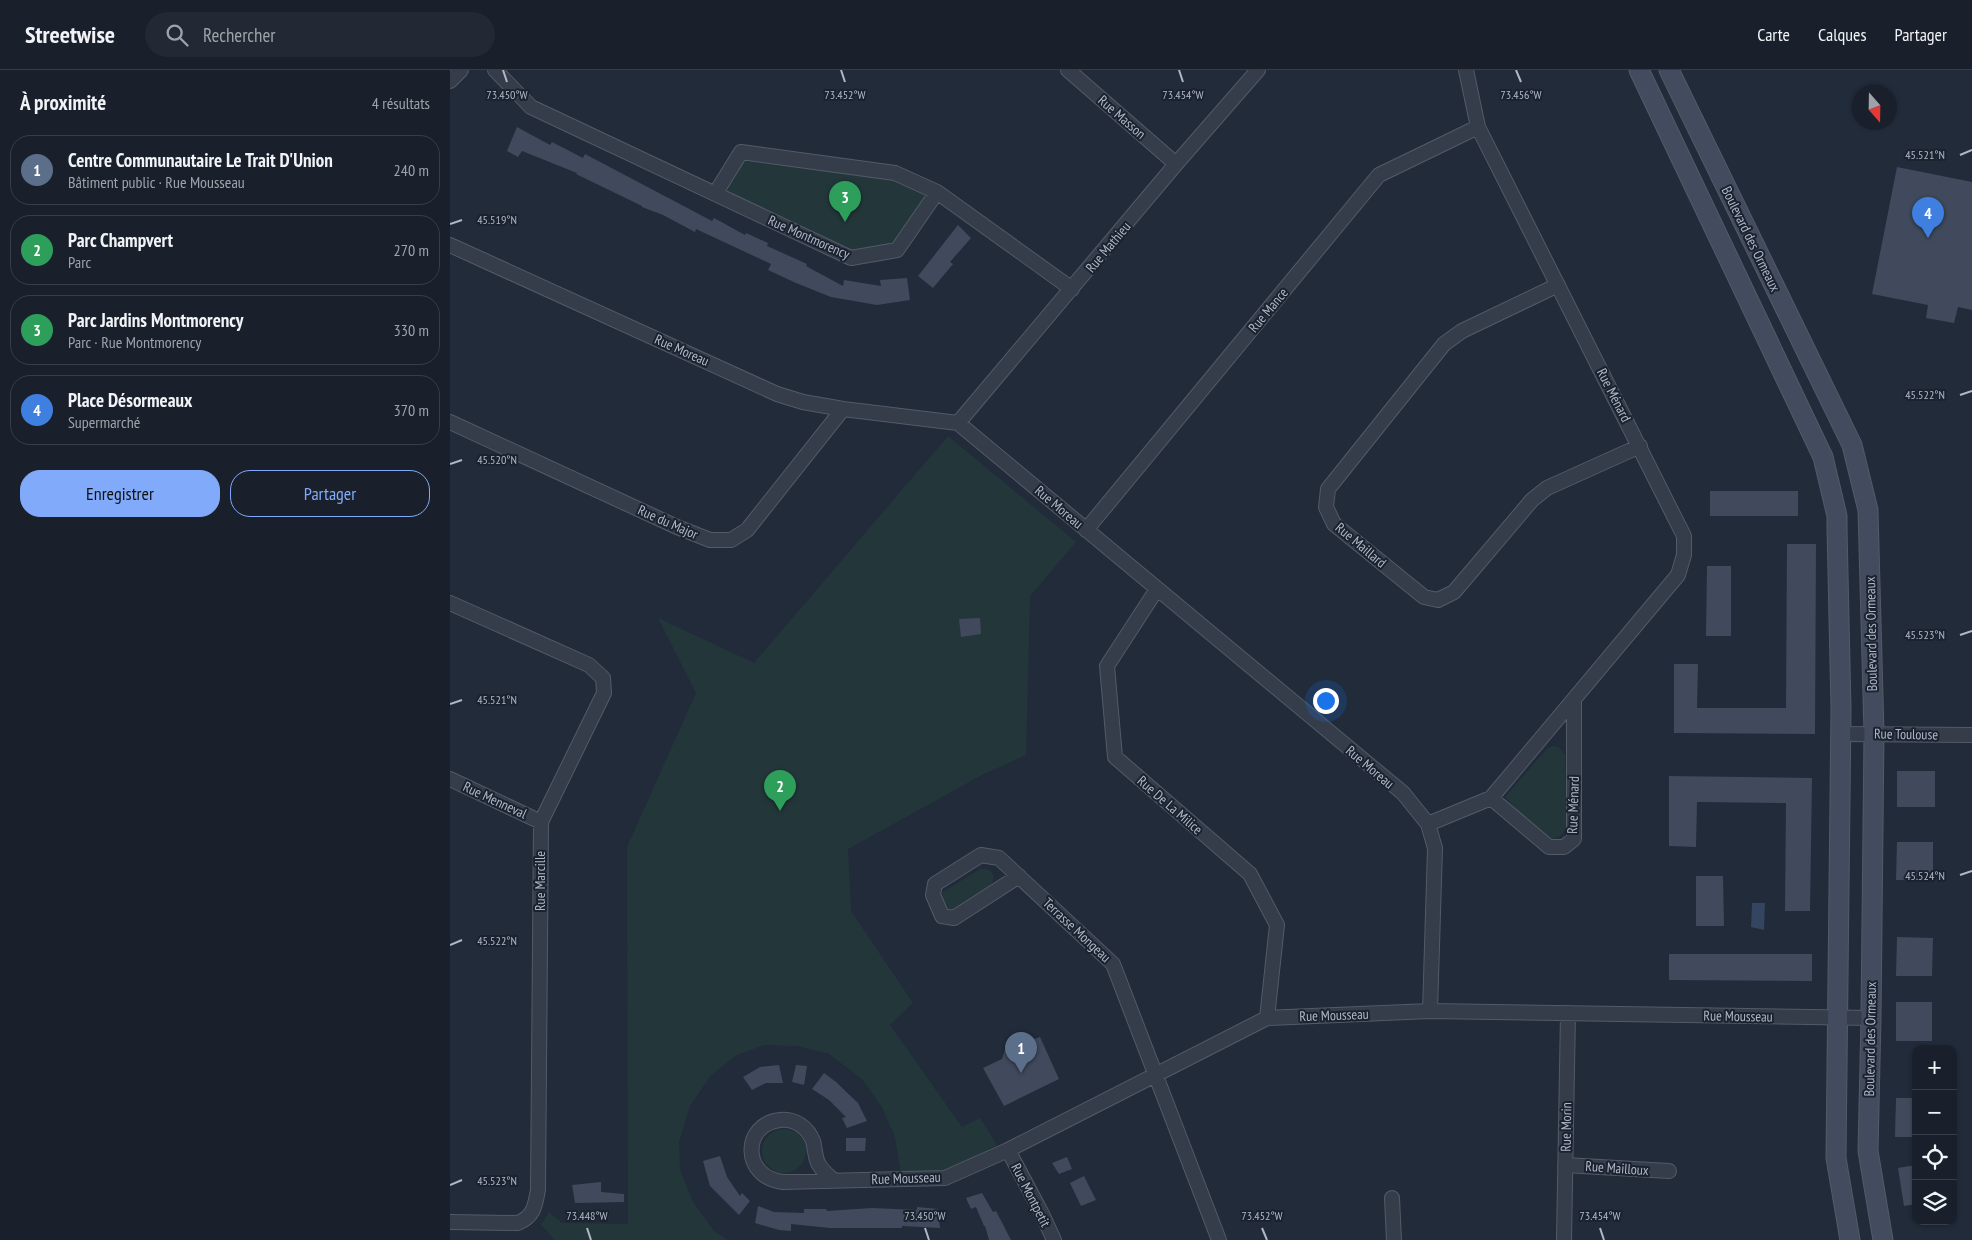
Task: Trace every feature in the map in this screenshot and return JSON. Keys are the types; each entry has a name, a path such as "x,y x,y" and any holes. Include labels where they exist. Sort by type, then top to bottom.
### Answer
{"street":[{"path":"450,81 461,70"},
{"name":"Rue Montmorency","path":"495,70 531,107 851,258 897,250 937,192"},
{"name":"Rue Masson","path":"1068,70 1176,164"},
{"name":"Rue Mathieu","path":"958,423 1176,164 1258,70"},
{"name":"Rue Ménard","path":"1428,824 1491,798 1678,575 1682,562 1684,536 1478,126 1466,70"},
{"name":"Boulevard des Ormeaux","path":"1639,70 1823,457 1837,516 1841,734 1836,1158 1850,1240"},
{"name":"Boulevard des Ormeaux","path":"1669,70 1852,445 1868,510 1874,733 1868,1151 1883,1240"},
{"name":"Rue Mance","path":"1086,530 1379,175 1478,126"},
{"path":"715,194 741,152 895,173 937,192 1072,289"},
{"name":"Rue Moreau","path":"450,245 778,394 803,402 843,410 958,423 1402,793 1428,824 1435,848 1430,1011"},
{"name":"Rue Maillard","path":"1558,285 1462,331 1444,344 1328,488 1326,507 1334,524 1424,597 1438,600 1454,592 1532,500 1547,488 1640,446"},
{"name":"Rue du Major","path":"450,422 677,527 710,540 731,540 747,530 843,410"},
{"name":"Rue De La Milice","path":"1157,589 1107,666 1115,757 1250,874 1277,925 1267,1018"},
{"name":"Rue Marcille","path":"450,603 589,665 603,678 604,693 541,822 538,1190 535,1206 528,1218 518,1223 450,1222"},
{"name":"Rue Ménard","path":"1491,798 1549,847 1564,847 1574,839 1574,698"},
{"name":"Rue Toulouse","path":"1841,734 1972,735"},
{"name":"Rue Menneval","path":"450,779 541,822"},
{"name":"Terrasse Mongeau","path":"1019,876 954,918 942,916 933,895 935,884 980,855 999,858 1019,876 1113,964 1157,1075"},
{"name":"Rue Mousseau","path":"834,1181 824,1173 818,1162 810,1135 798,1124 783,1119 774,1121 760,1129 751,1151 756,1167 768,1178 783,1182 834,1181 945,1178 1008,1150 1267,1018 1430,1011 1871,1018"},
{"name":"Rue Morin","path":"1564,1240 1568,1013"},
{"path":"1157,1075 1218,1240"},
{"name":"Rue Montpetit","path":"1008,1150 1054,1240"},
{"name":"Rue Mailloux","path":"1565,1165 1669,1171"},
{"path":"1392,1198 1394,1240"}],"green space":[{"path":"741,152 895,173 937,192 897,250 851,258 715,194"},
{"path":"948,436 1076,542 1030,596 1026,755 982,775 848,849 851,911 913,1003 890,1025 962,1127 980,1118 997,1145 944,1174 901,1175 895,1137 882,1107 862,1079 829,1054 798,1046 764,1045 737,1055 711,1075 690,1106 679,1142 680,1170 693,1202 714,1231 728,1240 555,1240 541,1225 549,1212 562,1223 628,1224 627,847 696,693 658,618 754,663"},
{"path":"1552,746 1559,747 1565,755 1566,827 1560,836 1551,839 1544,837 1505,797 1546,750"},
{"path":"980,869 988,870 992,873 993,880 991,885 957,908 946,908 941,897 943,892"},
{"path":"780,1129 788,1129 800,1135 806,1151 800,1167 788,1173 780,1173 768,1167 762,1155 762,1147 768,1135"}],"water":[{"path":"1752,903 1765,903 1764,930 1751,927"}],"building":[{"path":"517,127 550,145 552,142 583,158 585,154 712,221 714,218 745,235 746,233 768,243 767,246 807,264 806,266 843,286 844,280 881,286 880,280 907,278 910,300 877,305 831,297 796,283 768,270 771,264 696,229 695,232 577,173 522,151 518,157 507,151"},
{"path":"1897,167 1972,182 1972,310 1958,307 1954,323 1926,318 1928,305 1872,294"},
{"path":"958,225 971,238 950,262 953,264 933,288 918,276"},
{"path":"1710,491 1798,491 1798,516 1710,516"},
{"path":"1787,544 1816,544 1815,734 1674,733 1674,664 1698,664 1697,708 1786,708"},
{"path":"1707,566 1731,566 1731,636 1706,636"},
{"path":"980,618 981,634 961,637 959,619"},
{"path":"1897,771 1935,771 1935,807 1897,807"},
{"path":"1669,776 1812,778 1810,911 1785,911 1786,803 1697,802 1696,847 1669,846"},
{"path":"1897,842 1933,842 1933,880 1896,880"},
{"path":"1696,876 1723,876 1724,926 1696,926"},
{"path":"1897,937 1933,938 1932,976 1896,976"},
{"path":"1669,954 1812,954 1812,981 1669,980"},
{"path":"1896,1002 1932,1002 1932,1041 1896,1041"},
{"path":"1040,1037 1059,1079 1004,1106 983,1068 1002,1059 1005,1049"},
{"path":"779,1065 783,1083 766,1083 752,1090 743,1077 760,1067"},
{"path":"796,1065 807,1066 804,1085 792,1082"},
{"path":"824,1073 858,1103 867,1121 847,1128 842,1118 846,1117 829,1100 812,1089"},
{"path":"1896,1098 1912,1098 1912,1137 1895,1137"},
{"path":"846,1138 866,1138 865,1151 846,1151"},
{"path":"720,1156 727,1177 740,1196 742,1193 750,1201 739,1215 710,1186 703,1161"},
{"path":"1067,1157 1072,1169 1059,1174 1052,1163"},
{"path":"1912,1166 1912,1205 1904,1206 1898,1168"},
{"path":"1084,1176 1096,1200 1081,1206 1070,1183"},
{"path":"601,1182 601,1192 624,1194 624,1202 575,1203 572,1185"},
{"path":"982,1193 993,1212 996,1211 1011,1240 989,1240 976,1207 971,1209 966,1198"},
{"path":"758,1206 774,1212 804,1213 804,1209 826,1209 827,1211 872,1208 917,1210 917,1207 938,1209 940,1228 902,1226 902,1228 830,1228 791,1224 791,1231 779,1230 755,1223"}],"place":[{"name":"Parc Jardins Montmorency","path":"845,222"},
{"name":"Place Désormeaux","path":"1928,238"},
{"name":"Parc Champvert","path":"780,811"},
{"name":"Centre Communautaire Le Trait D'Union","path":"1021,1073"}]}
